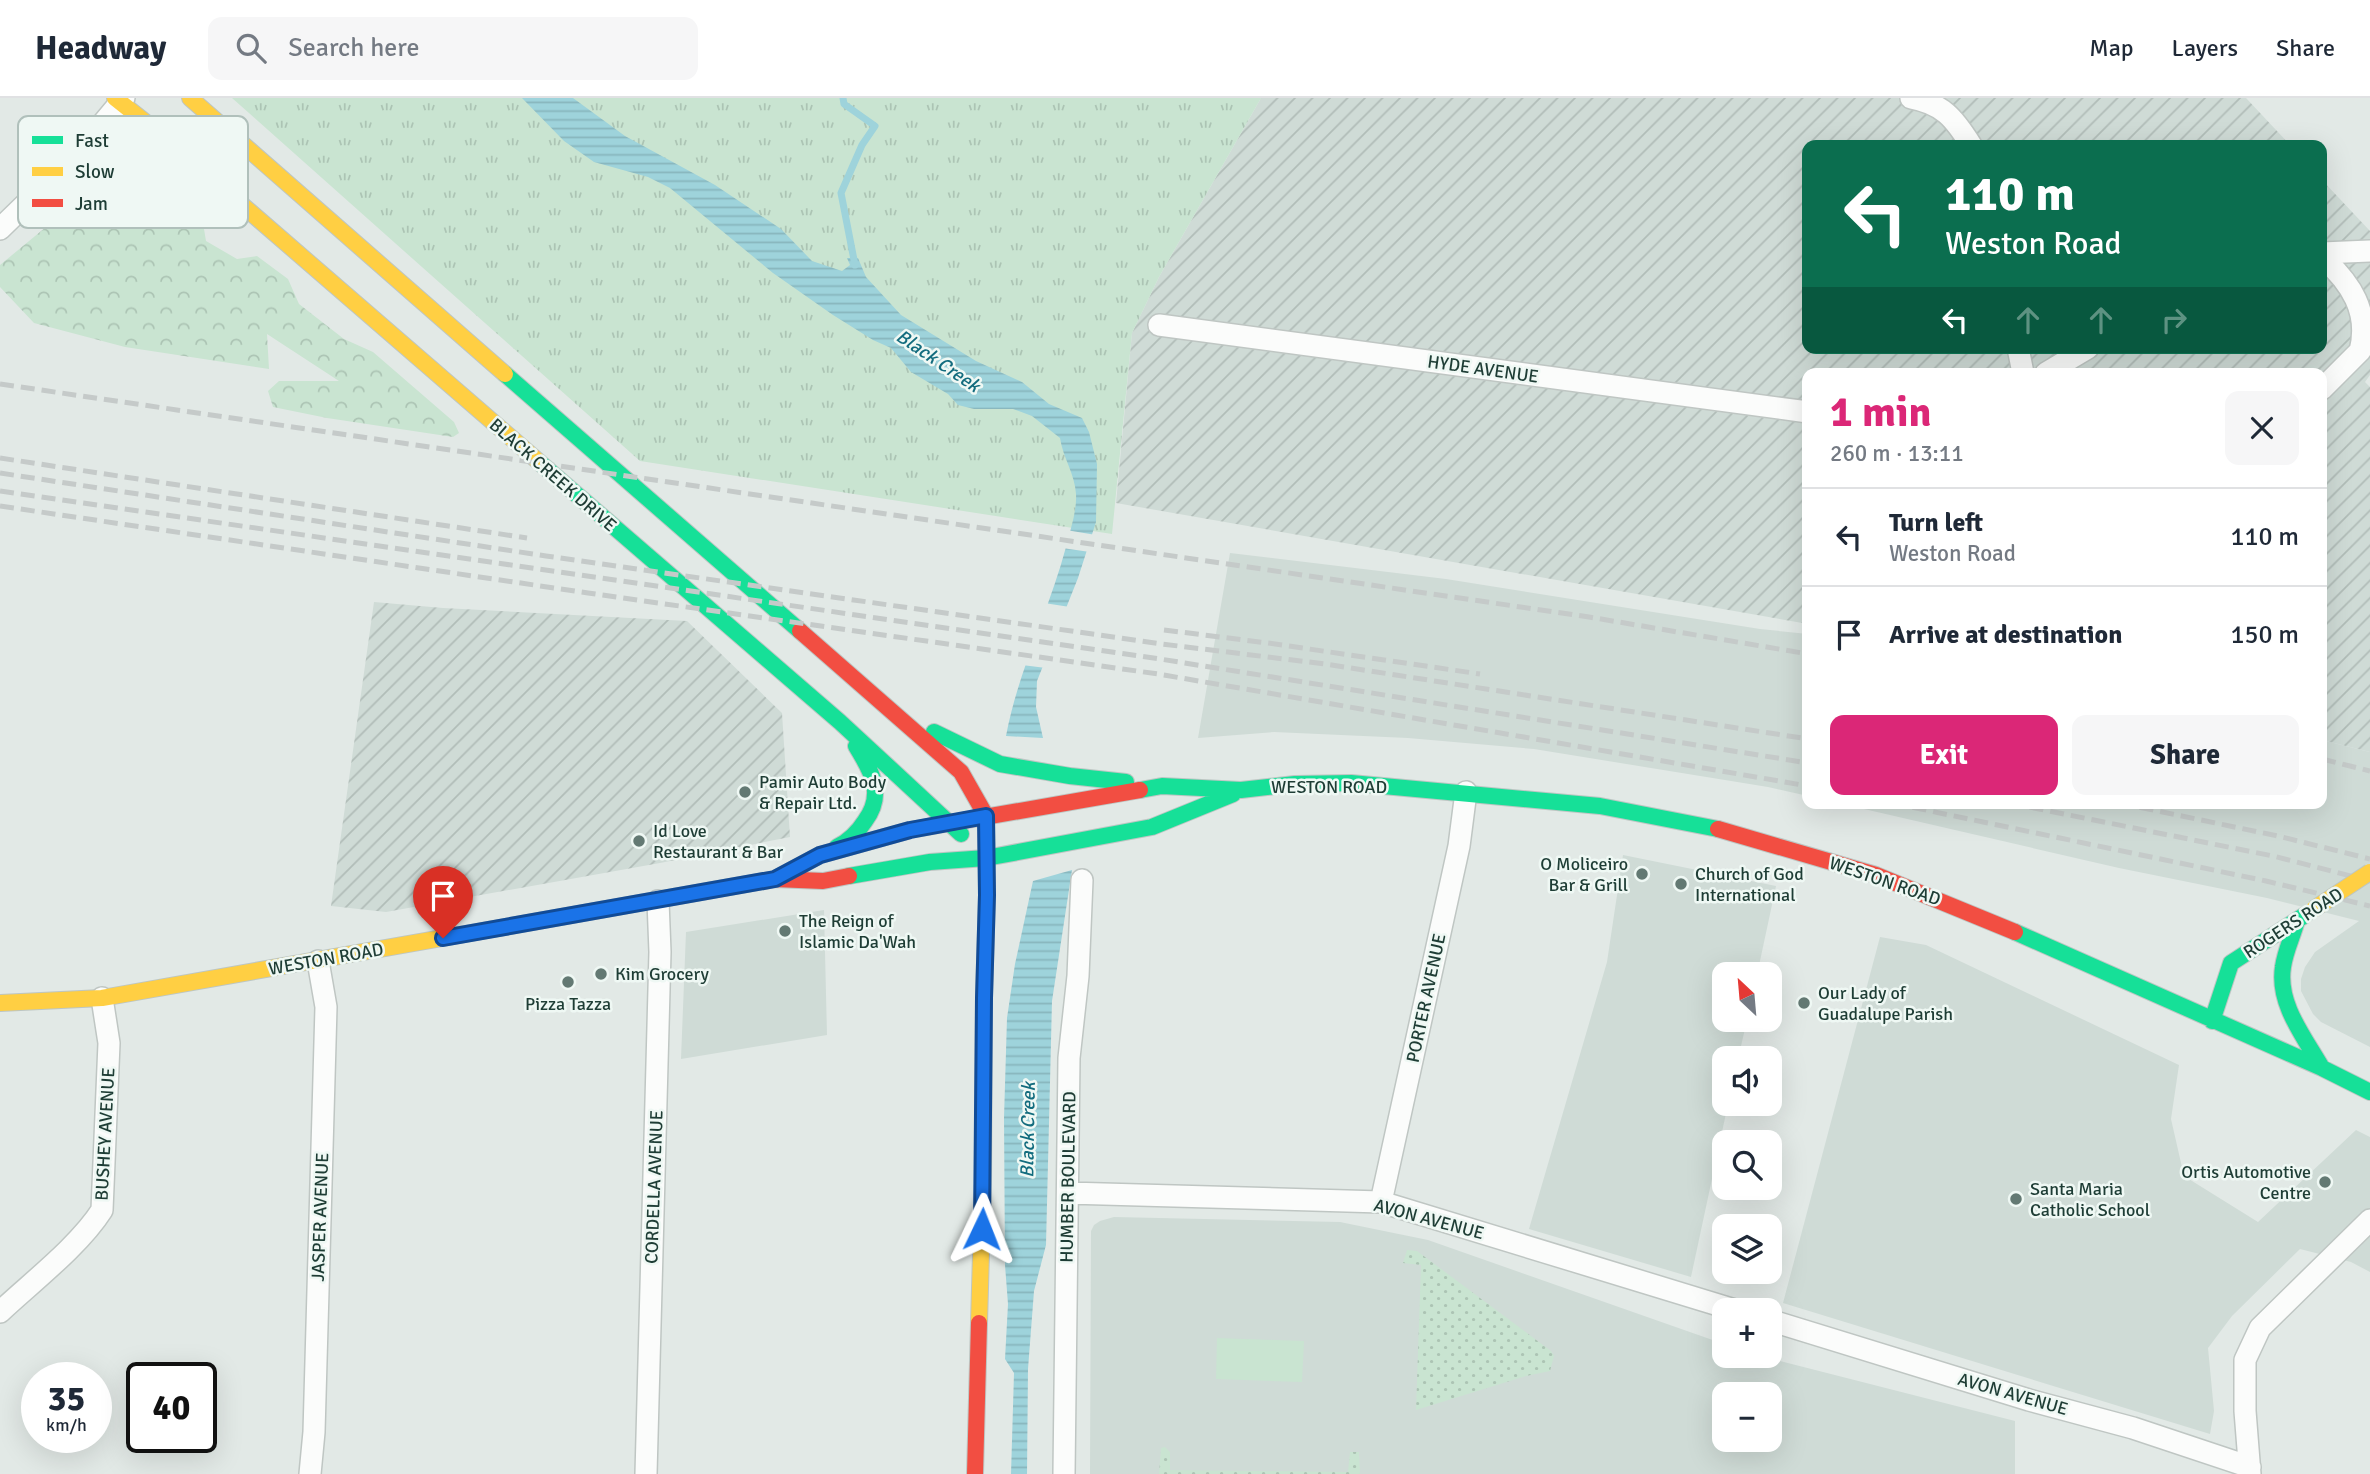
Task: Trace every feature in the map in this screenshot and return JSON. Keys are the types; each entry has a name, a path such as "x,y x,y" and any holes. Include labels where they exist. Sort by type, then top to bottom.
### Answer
{"main road":[{"path":"190,98 211,116"},
{"name":"BLACK CREEK DRIVE","path":"120,100 139,116"},
{"path":"248,149 961,772 973,790 986,816 983,1184 975,1474"},
{"name":"BLACK CREEK DRIVE","path":"248,210 840,722 986,858"},
{"path":"870,694 949,741 1000,764 1070,776 1162,786"},
{"path":"820,855 845,844 859,830 875,809 878,790 873,774 840,722"},
{"name":"WESTON ROAD","path":"775,879 820,855 910,830 1162,786 1241,790 1295,784 1351,783 1600,806 1709,826 1877,875 1971,912 2322,1068 2370,1092"},
{"name":"WESTON ROAD","path":"0,1003 102,998 775,879 823,881 930,862 986,858 1152,828 1241,790"},
{"path":"930,862 958,849 986,816"},
{"name":"ROGERS ROAD","path":"2212,1021 2231,963 2370,872"},
{"path":"2297,920 2282,971 2283,989 2286,1004 2322,1068"}],"street":[{"path":"1910,98 1929,101 1954,118 1968,140"},
{"path":"107,116 120,100"},
{"path":"0,229 18,211"},
{"path":"2327,255 2370,251"},
{"path":"2327,261 2350,288 2360,309 2367,350 2327,385"},
{"name":"HYDE AVENUE","path":"1159,325 1802,411"},
{"path":"2054,368 2078,354"},
{"name":"PORTER AVENUE","path":"1381,1202 1459,846 1466,792"},
{"name":"HUMBER BOULEVARD","path":"1065,1474 1069,1058 1078,976 1082,880"},
{"name":"CORDELLA AVENUE","path":"646,1474 660,979 658,901"},
{"name":"JASPER AVENUE","path":"310,1474 315,1419 326,1007 318,961"},
{"name":"BUSHEY AVENUE","path":"0,1312 72,1244 102,1210 109,1043 102,998"},
{"name":"AVON AVENUE","path":"1068,1193 1381,1202 1712,1303"},
{"path":"2250,1471 2245,1411 2245,1360 2260,1328 2370,1220"},
{"name":"AVON AVENUE","path":"1782,1324 2029,1400 2133,1428 2250,1471"}],"shaded area":[{"path":"1261,98 2246,98 2285,140 1802,140 1802,354 2327,354 2327,185 2370,231 2370,375 2365,382 2370,387 2370,752 2327,741 2327,368 1802,368 1802,623 1116,503 1132,333 1159,277"},
{"path":"1230,553 1446,579 1802,633 1802,795 1534,749 1408,738 1274,732 1198,738"},
{"path":"374,602 687,621 782,713 790,837 386,912 331,906"},
{"path":"2327,741 2370,752 2370,1047 2321,1022 2313,1014 2301,991 2305,967 2315,952 2359,921 2267,898 2119,868 1864,809 2327,809"},
{"path":"1623,855 1776,886 1760,962 1712,962 1712,1032 1744,1032 1741,1046 1712,1046 1712,1116 1725,1116 1722,1130 1712,1130 1712,1179 1691,1277 1529,1229 1607,962"},
{"path":"824,910 827,1035 681,1059 686,932"},
{"name":"Santa Maria Catholic School","path":"1880,937 1926,945 2179,1065 2171,1119 2184,1176 2258,1222 2356,1130 2370,1137 2370,1272 2351,1262 2300,1249 2232,1316 2208,1348 2214,1411 2210,1434 1783,1303"},
{"path":"1114,1217 1340,1222 1428,1240 1712,1340 1712,1368 1782,1368 1782,1362 2015,1421 2015,1474 1090,1474 1091,1231 1094,1225"}],"green space":[{"path":"232,98 1261,98 1159,277 1132,333 1112,534 640,461"},
{"path":"45,228 204,228 206,241 237,259 257,256 288,279 299,304 344,339 373,352 454,422 459,433 453,437 273,407 268,391 279,381 339,381 267,334 269,369 125,347 34,323 0,287 0,265"},
{"path":"1407,1250 1417,1251 1551,1351 1554,1356 1550,1371 1416,1410 1421,1265 1403,1263"},
{"path":"1217,1338 1304,1341 1302,1382 1216,1379"},
{"path":"1165,1447 1170,1452 1170,1470 1348,1472 1350,1452 1359,1452 1360,1474 1159,1474 1161,1448"}],"water":[{"name":"Black Creek","path":"522,98 573,98 625,136 715,185 781,229 812,261 842,271 850,265 847,258 858,258 866,277 901,315 976,361 1022,382 1049,404 1082,418 1089,432 1097,464 1096,522 1078,578 1037,681 1036,707 1043,738 1006,736 1018,688 1059,571 1074,514 1075,487 1060,438 1032,416 1013,409 974,409 958,405 948,394 911,372 891,348 833,315 773,273 670,188 648,177 594,162 564,141"},
{"name":"Black Creek","path":"1072,870 1052,1001 1046,1245 1034,1291 1028,1369 1027,1474 1011,1474 1014,1373 1005,1359 1008,1304 1005,1265 1004,1118 1007,1018 1015,964 1033,881"}],"pier":[{"path":"1066,530 1096,535 1090,552 1062,548"},
{"path":"1044,603 1070,607 1046,668 1022,665"}],"waterway":[{"path":"843,98 844,104 875,126 862,145 841,193 855,265"}],"railway":[{"path":"0,384 1589,617 1802,653"},
{"path":"0,458 527,538"},
{"path":"0,473 546,556 1162,644 1325,664 1802,738"},
{"path":"0,491 1160,659 1802,762"},
{"path":"0,506 1158,674 1802,785"},
{"path":"1164,630 1480,674"},
{"path":"2327,760 2370,771"},
{"path":"1921,809 2266,881 2370,906"},
{"path":"2039,809 2273,856 2370,881"},
{"path":"2148,809 2278,836 2370,859"}],"traffic: fast":[{"path":"505,374 800,631"},
{"path":"539,462 840,722 961,834"},
{"path":"934,732 1000,764 1126,782"},
{"path":"837,847 859,829 874,802 874,783 856,746"},
{"path":"1140,790 1162,786 1241,790 1295,784 1351,783 1600,806 1718,829"},
{"path":"849,876 930,862 986,858 1152,827 1233,794"},
{"path":"2212,1021 2231,963 2305,915"},
{"path":"2297,920 2284,961 2284,994 2294,1020 2322,1068"},
{"path":"2015,932 2322,1068 2370,1092"}],"traffic: slow":[{"path":"115,98 138,116"},
{"path":"190,98 211,116"},
{"path":"248,149 505,374"},
{"path":"248,210 539,462"},
{"path":"2314,909 2370,872"},
{"path":"0,1003 102,998 499,928"},
{"path":"979,1323 984,996"}],"traffic: jam":[{"path":"800,631 961,772 986,816 984,996"},
{"path":"775,879 820,855 910,830 1140,790"},
{"path":"1718,829 1876,875 2015,932"},
{"path":"499,928 775,879 823,881 849,876"},
{"path":"975,1474 979,1323"}],"place":[{"name":"Pamir Auto Body & Repair Ltd.","path":"745,792"},
{"name":"Id Love Restaurant & Bar","path":"639,841"},
{"name":"O Moliceiro Bar & Grill","path":"1642,874"},
{"name":"Church of God International","path":"1681,884"},
{"name":"The Reign of Islamic Da'Wah","path":"785,931"},
{"name":"Kim Grocery","path":"601,974"},
{"name":"Pizza Tazza","path":"568,982"},
{"name":"Our Lady of Guadalupe Parish","path":"1804,1003"},
{"name":"Ortis Automotive Centre","path":"2325,1182"},
{"name":"Santa Maria Catholic School","path":"2016,1199"}],"route":[{"path":"443,938 775,879 820,855 910,830 986,816 982,1229"}]}
